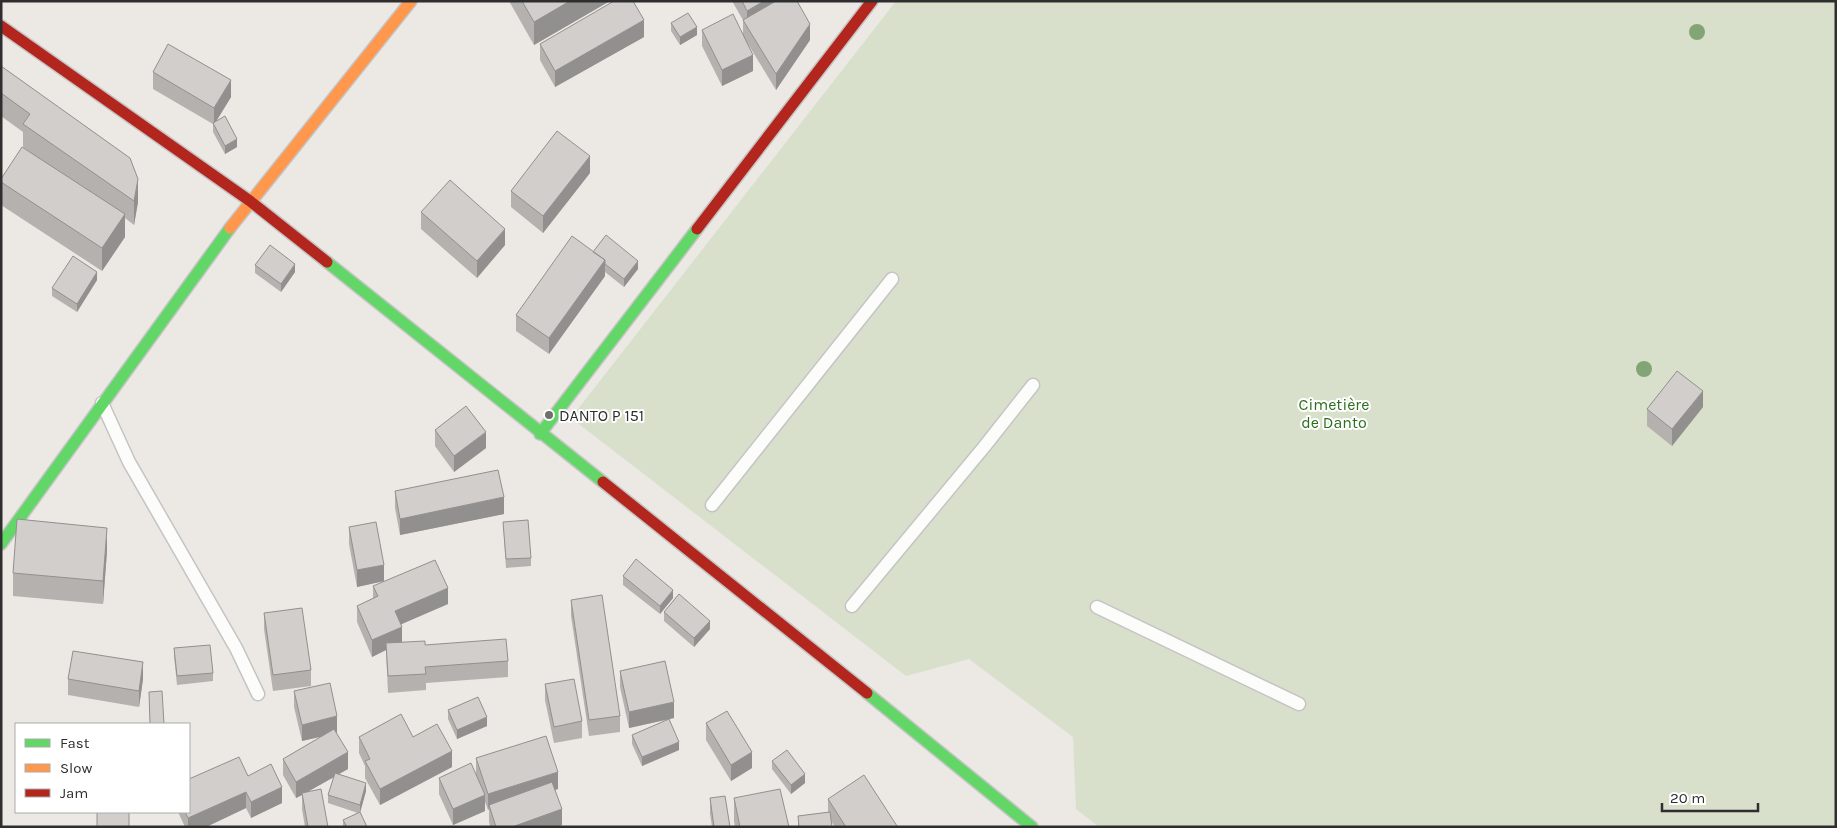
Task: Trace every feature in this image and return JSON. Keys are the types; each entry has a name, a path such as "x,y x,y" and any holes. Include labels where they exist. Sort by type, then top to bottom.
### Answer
{"street":[{"path":"1,544 250,201 412,1"},
{"path":"540,434 872,1"},
{"path":"1,26 250,201 964,770 1032,827"}],"lane":[{"path":"712,505 892,279"},
{"path":"852,606 984,447 1033,384"},
{"path":"102,403 129,462 236,648 258,694"},
{"path":"1097,607 1299,704"}],"green space":[{"name":"Cimetière de Danto","path":"896,1 1836,1 1836,827 1099,827 1076,809 1073,737 969,659 906,676 571,418"}],"building":[{"path":"522,1 570,1 534,22"},
{"path":"614,1 633,1 644,20 555,71 540,44"},
{"path":"742,1 764,1 747,11"},
{"path":"776,1 797,1 810,24 776,74 743,20"},
{"path":"688,13 697,27 680,37 671,23"},
{"path":"733,14 753,55 722,70 702,30"},
{"path":"168,44 231,80 214,108 153,72"},
{"path":"1,66 130,158 138,179 134,201 23,124 30,114 1,93"},
{"path":"225,116 237,139 225,146 213,123"},
{"path":"557,131 590,156 543,216 511,191"},
{"path":"22,147 125,214 102,248 1,182 1,179"},
{"path":"450,180 505,229 477,261 421,212"},
{"path":"606,235 638,261 624,279 605,264 605,260 593,252"},
{"path":"572,236 605,260 549,338 516,315"},
{"path":"270,245 295,264 281,284 255,265"},
{"path":"73,256 97,272 77,304 52,288"},
{"path":"1677,371 1703,391 1672,429 1647,409"},
{"path":"466,406 486,432 454,456 435,430"},
{"path":"498,470 504,497 400,519 395,491"},
{"path":"17,519 107,528 103,581 13,573"},
{"path":"528,520 531,558 506,559 503,522"},
{"path":"376,522 384,565 357,570 349,527"},
{"path":"636,559 673,590 660,606 623,576"},
{"path":"435,560 448,588 395,611 402,627 372,640 357,606 378,596 373,586"},
{"path":"679,594 710,621 694,638 664,612"},
{"path":"602,595 620,716 589,720 571,600"},
{"path":"302,608 311,670 273,675 264,613"},
{"path":"506,639 508,661 425,667 426,674 388,676 386,643 425,641 425,645"},
{"path":"210,645 213,673 177,676 174,648"},
{"path":"73,651 143,662 139,691 68,679"},
{"path":"665,661 674,702 629,712 620,671"},
{"path":"574,679 582,721 554,727 545,684"},
{"path":"330,683 337,716 302,725 294,691"},
{"path":"162,691 164,723 150,723 149,692"},
{"path":"478,697 487,717 457,730 448,710"},
{"path":"727,711 752,752 731,765 706,723"},
{"path":"401,714 413,737 437,724 452,751 380,789 365,761 370,759 359,737"},
{"path":"669,719 679,742 642,757 632,735"},
{"path":"334,729 348,752 296,782 283,759"},
{"path":"546,736 558,772 488,794 476,758"},
{"path":"787,750 805,774 791,785 772,761"},
{"path":"239,757 248,776 271,764 282,787 251,802 246,792 188,818 186,813 190,813 190,779"},
{"path":"471,763 485,795 453,809 439,778"},
{"path":"335,773 366,783 360,805 328,795"},
{"path":"864,775 897,827 846,827 828,799"},
{"path":"552,782 562,809 512,827 496,827 489,805"},
{"path":"321,789 328,827 308,827 302,793"},
{"path":"780,789 789,827 740,827 734,798"},
{"path":"725,796 730,827 714,827 710,798"},
{"path":"360,812 367,827 347,827 343,820"},
{"path":"830,812 832,827 799,827 798,816"},
{"path":"97,813 129,813 129,827 97,827"}],"traffic: fast":[{"path":"1,544 230,228"},
{"path":"540,434 697,229"},
{"path":"327,262 603,482"},
{"path":"867,693 1032,827"}],"traffic: slow":[{"path":"230,228 411,1"}],"traffic: jam":[{"path":"697,229 872,1"},
{"path":"1,26 250,201 327,262"},
{"path":"603,482 867,693"}],"place":[{"name":"DANTO P 151","path":"549,415"}]}
